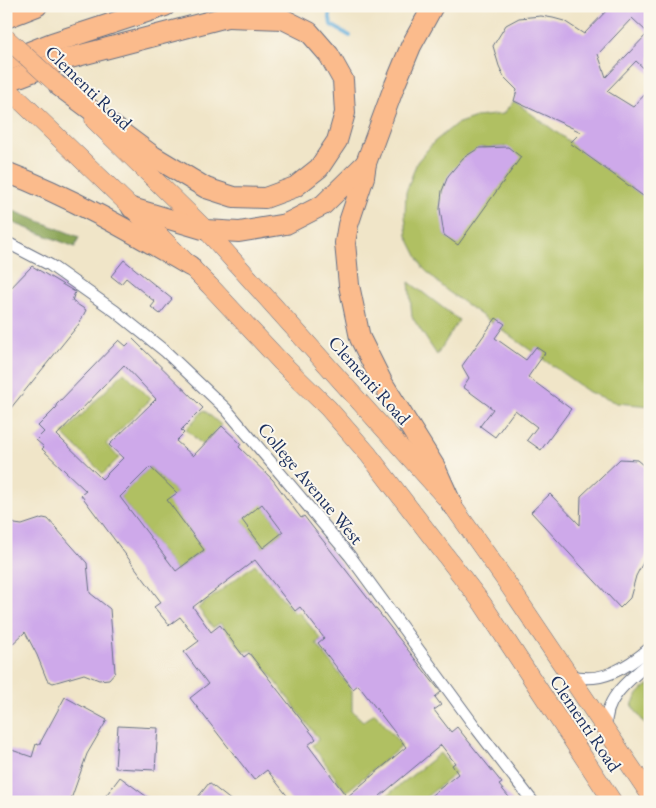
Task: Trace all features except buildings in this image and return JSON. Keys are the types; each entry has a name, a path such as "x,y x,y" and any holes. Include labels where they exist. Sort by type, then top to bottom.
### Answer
{"highway":[{"path":"6,18 37,6"},
{"path":"6,62 52,43 166,6"},
{"path":"6,82 66,59 262,6"},
{"path":"433,6 411,46 394,86 366,163 364,176 348,225 345,243 349,285 360,338 382,382 435,467 452,505"},
{"path":"58,86 153,156 206,188 234,197 265,198 295,186 319,168 337,141 345,113 343,80 329,55 309,32 283,18 227,17"},
{"path":"132,208 206,230 239,232 286,224 323,204 366,163"},
{"path":"6,172 38,184 99,215 190,266"}],"main road":[{"name":"Clementi Road","path":"6,38 206,230 452,505 570,675 650,795"},
{"name":"Clementi Road","path":"6,87 132,208 328,408 406,502 482,603 613,802"}],"street":[{"name":"College Avenue West","path":"6,242 50,265 115,311 166,352 226,409 350,556 476,728 533,802"},
{"path":"570,675 577,678 602,676 619,671 650,648"},
{"path":"606,729 606,719 614,697 624,684 650,662"}],"green space":[{"path":"514,101 650,201 650,406 617,403 589,392 446,290 423,268 407,236 405,215 406,192 417,162 434,142 456,124 476,117 503,114","holes":["507,147 449,238 444,235 479,148"]},
{"path":"6,208 79,237 75,247 6,220"},
{"path":"409,282 459,320 437,355 412,317"},
{"path":"124,372 151,399 106,444 119,458 103,474 63,434"},
{"path":"204,410 221,425 202,445 186,429"},
{"path":"150,467 177,493 168,500 204,548 176,571 120,497"},
{"path":"255,494 283,532 263,548 242,520"},
{"path":"255,564 294,613 299,612 321,639 316,643 352,690 352,711 363,721 375,713 402,746 346,792 312,745 318,740 317,737 252,650 244,652 220,623 213,628 198,608"},
{"path":"650,684 650,731 632,706 639,693"},
{"path":"440,753 456,773 420,802 389,802 385,797"}],"waterway":[{"path":"328,6 331,25 350,36"}]}
